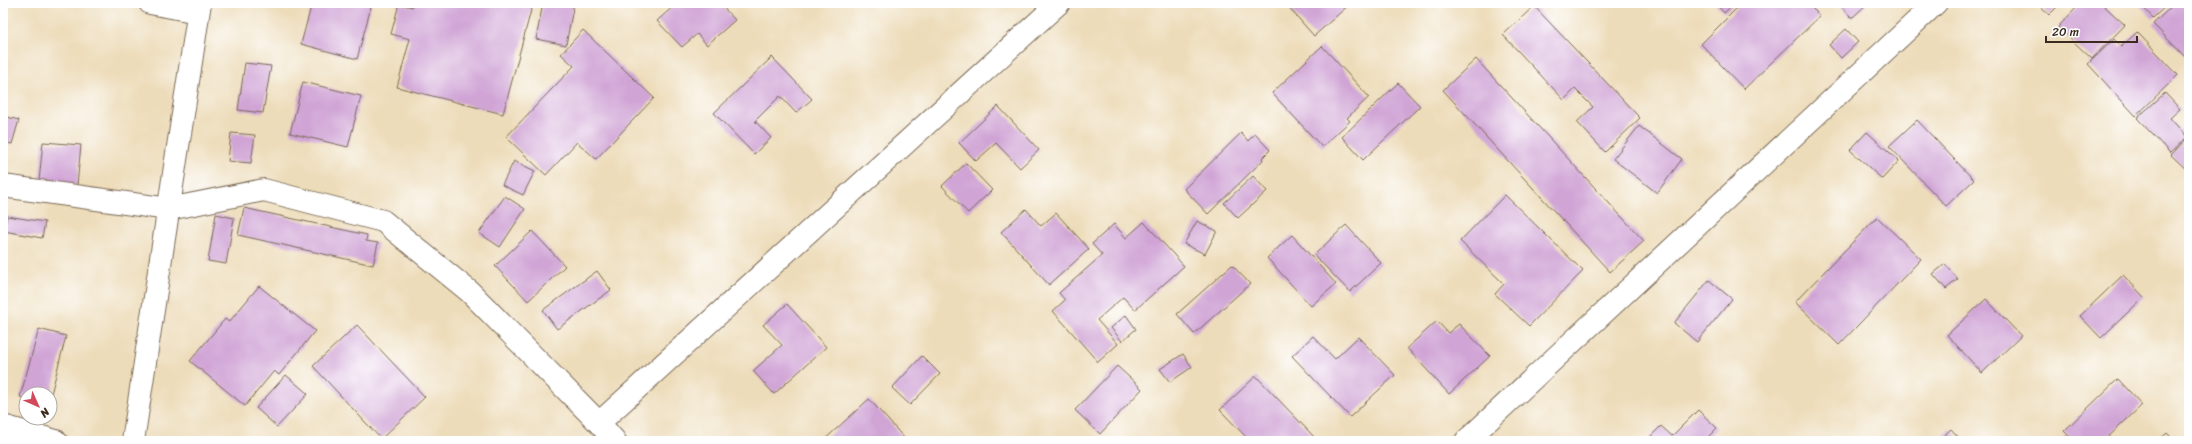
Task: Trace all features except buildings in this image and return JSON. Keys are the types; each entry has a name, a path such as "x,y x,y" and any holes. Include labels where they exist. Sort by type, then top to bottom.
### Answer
{"street":[{"path":"133,441 199,7 150,3"},
{"path":"599,423 1059,3"},
{"path":"1466,441 1936,3"},
{"path":"3,186 169,209 264,190 383,220 470,292 615,441"},
{"path":"3,426 56,441"}]}
